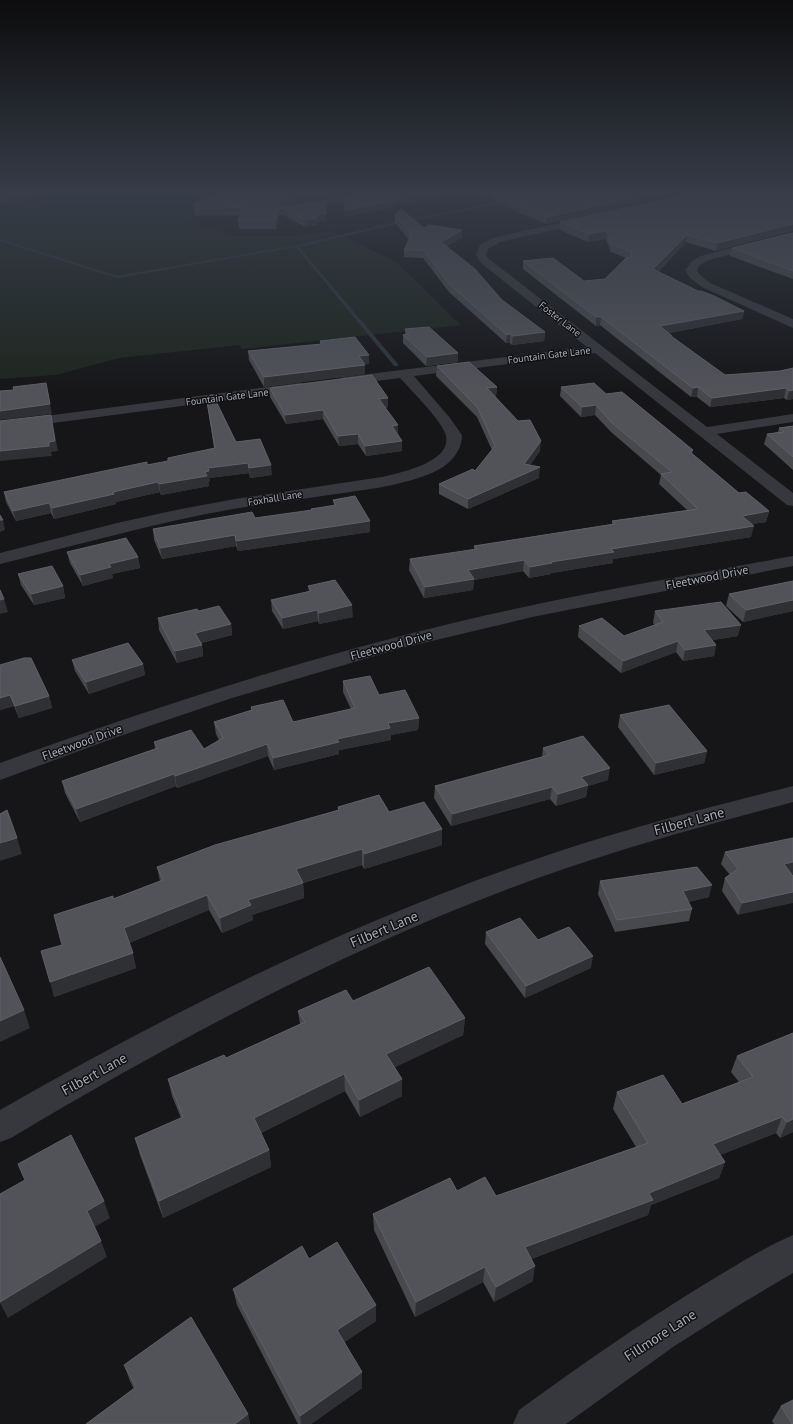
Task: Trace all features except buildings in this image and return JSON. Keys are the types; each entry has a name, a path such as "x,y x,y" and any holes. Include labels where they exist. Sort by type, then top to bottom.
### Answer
{"street":[{"name":"Foster Lane","path":"484,258 485,261 793,501"},
{"path":"704,258 696,263 691,270 694,276 706,285 790,321"},
{"name":"Fountain Gate Lane","path":"333,383 598,349"},
{"name":"Foxhall Lane","path":"0,559 162,518 235,504 374,483 409,475 431,467 444,458 452,449 454,435 445,421 404,374"},
{"name":"Fountain Gate Lane","path":"0,426 309,386"},
{"path":"704,432 793,418"},
{"name":"Fleetwood Drive","path":"0,772 189,704 273,677 360,653 503,617 793,561"},
{"name":"Filbert Lane","path":"0,1127 91,1075 228,1002 292,970 402,921 528,872 627,839 691,820 793,794"},
{"name":"Fillmore Lane","path":"533,1424 656,1336 793,1253"}],"shaded area":[{"path":"0,258 389,258 396,262 461,325 242,349 239,345 119,358 56,375 0,379"}],"waterway":[{"path":"58,258 117,277 225,258"},
{"path":"307,258 396,365"}]}
